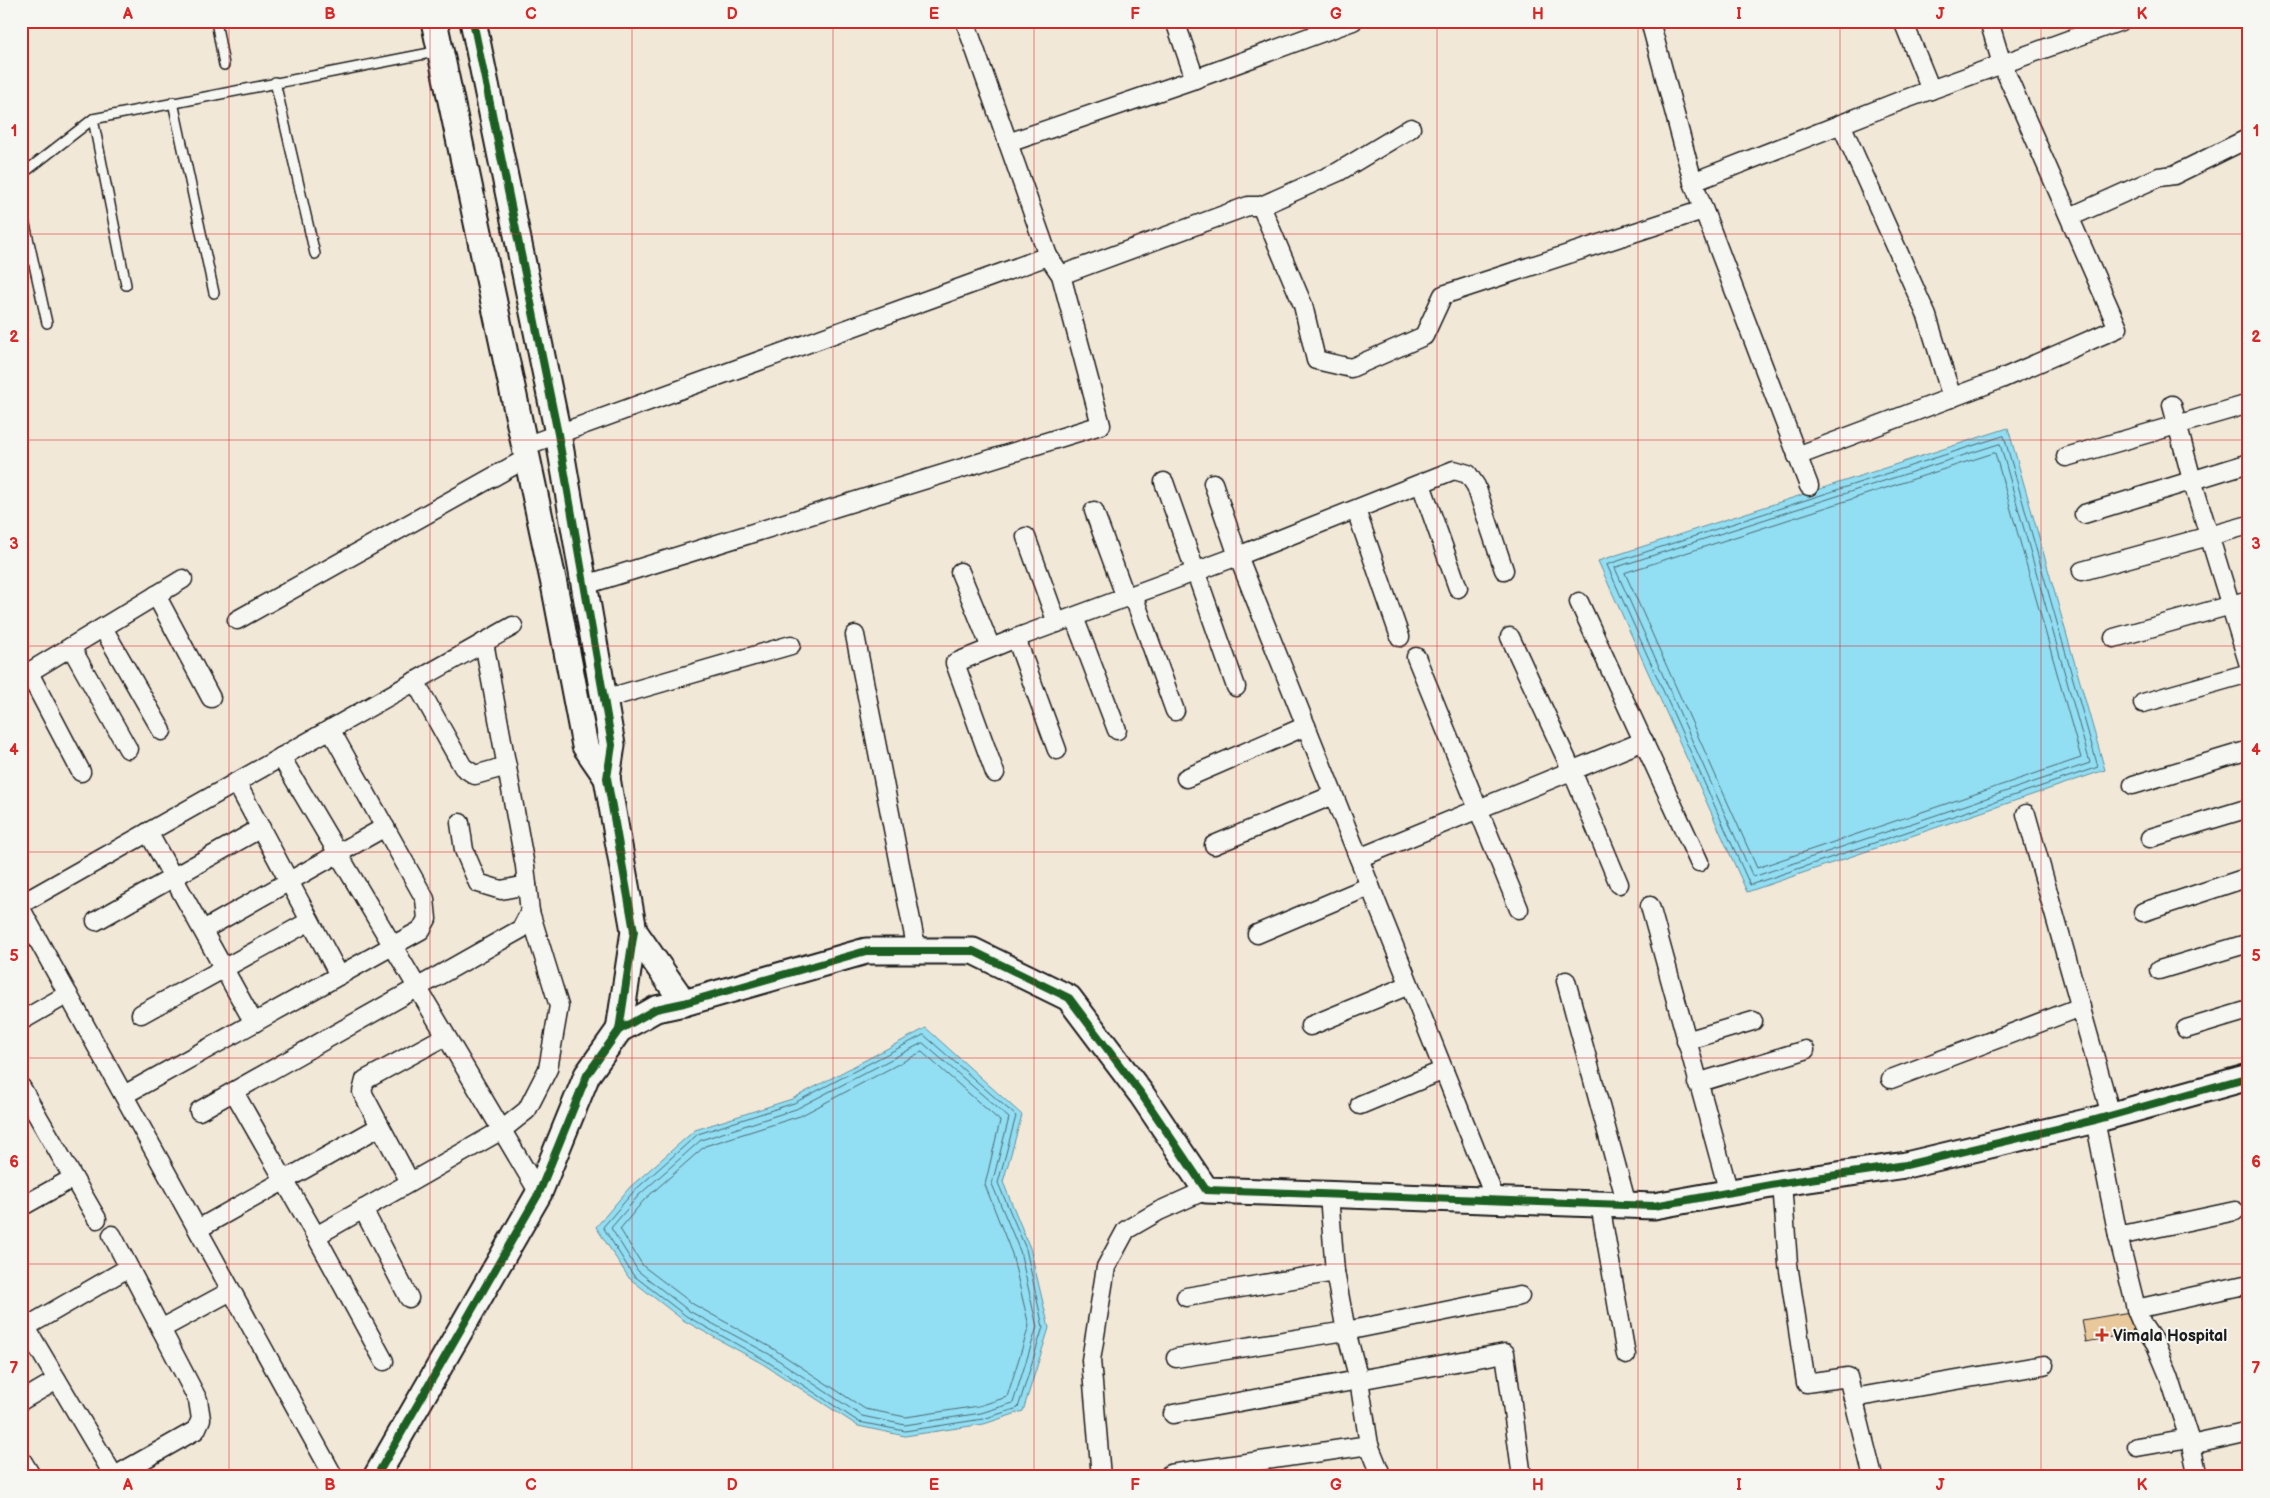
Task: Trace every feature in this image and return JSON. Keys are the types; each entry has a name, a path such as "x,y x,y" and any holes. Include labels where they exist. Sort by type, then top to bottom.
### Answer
{"street":[{"path":"434,21 526,452 585,746 607,778"},
{"path":"473,21 558,434 612,745 607,778 634,931 619,1030"},
{"path":"585,584 1101,425 1061,275 1048,256 965,21"},
{"path":"1175,21 1195,79"},
{"path":"1008,143 1195,79 1353,21"},
{"path":"1650,21 1692,182 1809,486"},
{"path":"1904,21 1931,90"},
{"path":"1797,456 2001,379 2118,328 2002,64 1989,21"},
{"path":"1692,182 1931,90 2121,21"},
{"path":"1841,124 1927,316 1952,398"},
{"path":"1061,275 1248,206 1261,206 1338,172 1410,128"},
{"path":"2070,216 2159,177 2174,175 2249,138"},
{"path":"473,204 510,197"},
{"path":"1261,206 1303,305 1316,360 1351,368 1424,336 1443,295 1703,210"},
{"path":"237,620 558,434 1048,256"},
{"path":"2066,457 2249,404"},
{"path":"2172,405 2192,480 2249,666"},
{"path":"2084,514 2249,463"},
{"path":"995,772 956,663 1016,638 1238,556 1454,470 1468,474 1476,486 1504,570"},
{"path":"1164,482 1236,687"},
{"path":"1213,483 1238,556 1496,1200"},
{"path":"1421,484 1458,588"},
{"path":"1356,510 1400,637"},
{"path":"1094,511 1130,596 1174,711"},
{"path":"2082,571 2249,525"},
{"path":"1026,536 1057,623"},
{"path":"960,572 991,648"},
{"path":"81,772 25,675 183,579"},
{"path":"156,595 211,698"},
{"path":"2114,638 2249,600"},
{"path":"1580,602 1699,862"},
{"path":"1074,617 1117,730"},
{"path":"21,904 513,626"},
{"path":"102,628 162,731"},
{"path":"855,635 917,951"},
{"path":"1510,637 1572,771 1619,884"},
{"path":"1016,638 1057,750"},
{"path":"316,1236 502,1130 526,1110 548,1069 559,1006 530,912 507,766 484,642"},
{"path":"605,699 791,645"},
{"path":"71,647 128,749"},
{"path":"1416,657 1519,910"},
{"path":"2143,703 2249,674"},
{"path":"416,681 463,767 475,775 507,766"},
{"path":"1186,778 1306,726"},
{"path":"124,1096 421,930 427,919 425,899 330,729"},
{"path":"1359,858 1644,741"},
{"path":"2132,785 2249,750"},
{"path":"281,756 540,1194"},
{"path":"236,782 339,976"},
{"path":"1214,845 1333,795"},
{"path":"2150,838 2249,808"},
{"path":"2026,814 2081,1008 2103,1117 2118,1236 2136,1309 2143,1326 2156,1345 2190,1441 2198,1477"},
{"path":"460,824 464,850 478,883 501,890 527,885"},
{"path":"202,930 384,827"},
{"path":"96,921 261,828"},
{"path":"148,832 254,1023"},
{"path":"2143,912 2249,877"},
{"path":"1257,934 1370,886"},
{"path":"1650,906 1729,1193"},
{"path":"21,909 334,1477"},
{"path":"199,1112 506,939 521,929 530,912"},
{"path":"141,1014 310,921"},
{"path":"634,931 684,1004"},
{"path":"2159,970 2249,943"},
{"path":"376,1477 540,1194 587,1075 619,1030 656,1009 684,1004 866,951 973,951 1069,998 1142,1095 1206,1190"},
{"path":"1566,981 1627,1205"},
{"path":"1310,1026 1409,985"},
{"path":"21,1021 68,994"},
{"path":"1890,1079 2081,1008"},
{"path":"2186,1028 2249,1010"},
{"path":"1686,1041 1753,1021"},
{"path":"410,1182 362,1092 365,1080 446,1036"},
{"path":"1698,1083 1805,1050"},
{"path":"1360,1105 1444,1070"},
{"path":"1101,1477 1091,1360 1106,1267 1126,1230 1159,1211 1206,1190 1654,1206 1782,1183 1906,1164 2103,1117 2249,1077"},
{"path":"21,1088 97,1219"},
{"path":"234,1092 384,1361"},
{"path":"198,1229 379,1127"},
{"path":"21,1207 73,1178"},
{"path":"1782,1183 1788,1264 1806,1383 1848,1377 1873,1477"},
{"path":"1328,1195 1335,1272 1346,1331 1358,1380 1369,1445 1382,1477"},
{"path":"1600,1204 1626,1355"},
{"path":"363,1209 409,1298"},
{"path":"2118,1236 2235,1211"},
{"path":"112,1235 198,1400 201,1419 196,1430 113,1477 24,1323 128,1268"},
{"path":"1186,1297 1335,1272"},
{"path":"2136,1309 2249,1284"},
{"path":"161,1329 231,1291"},
{"path":"1176,1358 1346,1331 1520,1296"},
{"path":"1173,1414 1505,1353 1522,1477"},
{"path":"1853,1398 2044,1365"},
{"path":"21,1401 57,1380"},
{"path":"2136,1448 2249,1432"},
{"path":"1170,1474 1369,1445"},
{"path":"21,1459 32,1477"}],"lane":[{"path":"216,21 224,65"},
{"path":"21,175 93,119 440,50"},
{"path":"275,82 315,254"},
{"path":"173,102 214,293"},
{"path":"93,119 126,285"},
{"path":"21,206 47,323"}],"water":[{"path":"2008,428 2105,770 1747,892 1598,561"},
{"path":"926,1028 1022,1115 1003,1182 1030,1248 1049,1328 1023,1411 984,1424 905,1436 858,1426 763,1364 683,1320 629,1278 596,1227 630,1187 695,1130 792,1099"}],"building":[{"path":"2130,1312 2133,1333 2086,1342 2082,1320"}],"cycle path":[{"path":"473,21 558,434 612,745 607,778 634,931 619,1030"},
{"path":"376,1477 539,1193 587,1075 619,1030 656,1009 684,1003 866,951 973,951 1069,998 1142,1095 1206,1190 1654,1206 1782,1183 1906,1165 2095,1120 2249,1077"}],"place":[{"name":"Vimala Hospital","path":"2102,1335"}]}
